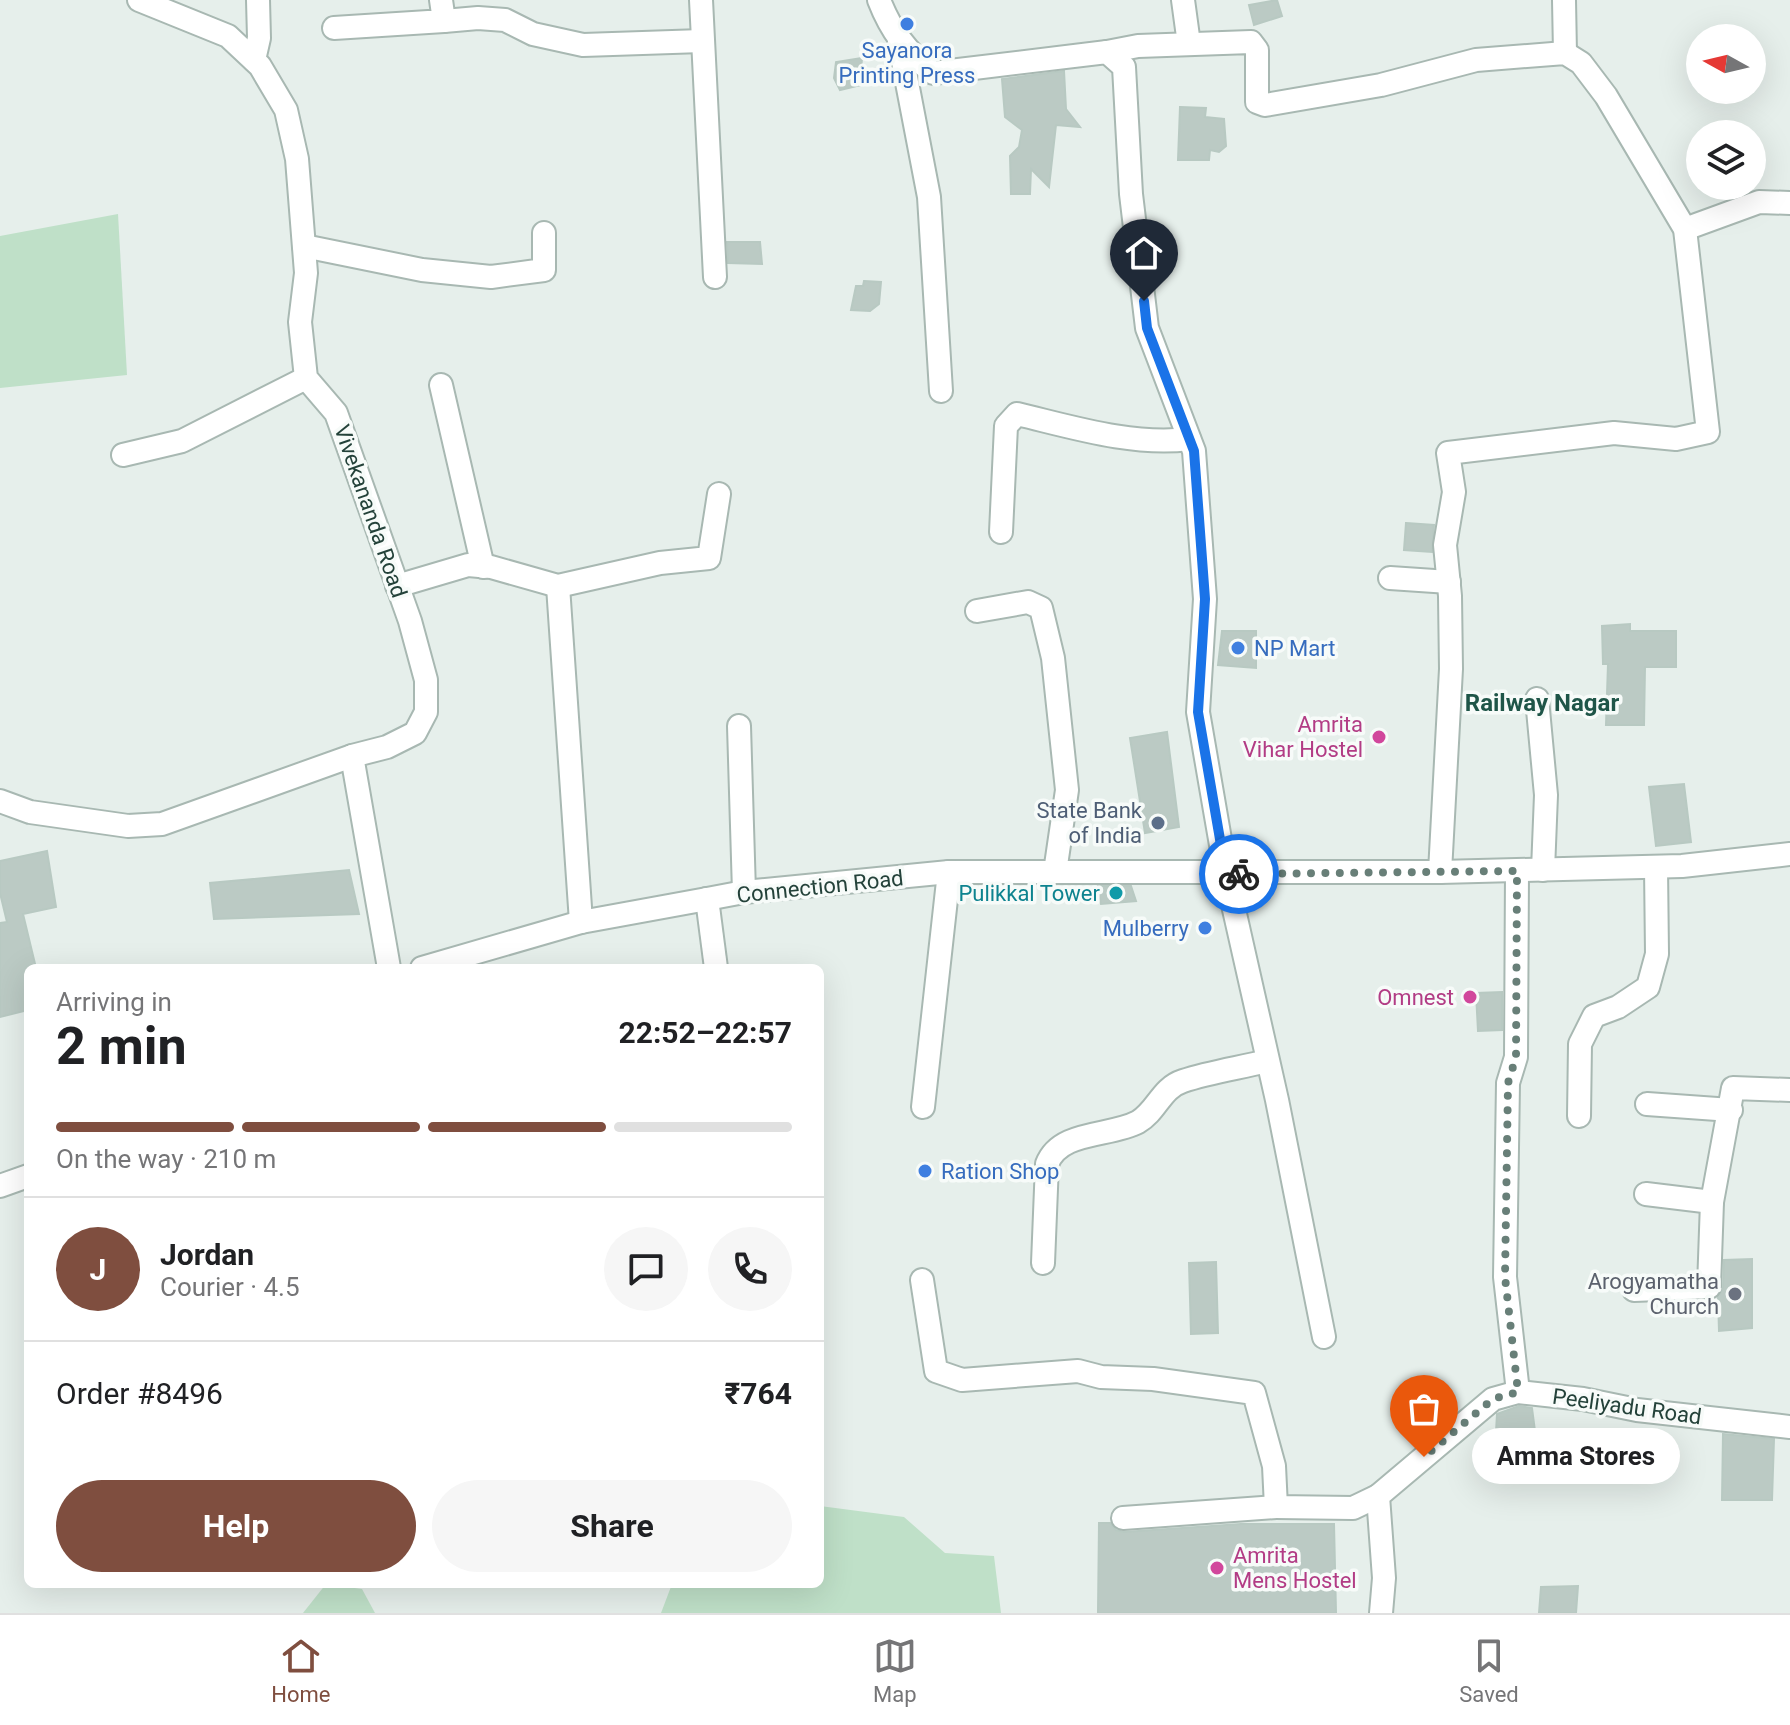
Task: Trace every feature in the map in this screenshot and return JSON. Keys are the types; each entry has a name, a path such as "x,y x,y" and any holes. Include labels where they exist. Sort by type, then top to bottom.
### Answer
{"street":[{"path":"123,455 182,441 306,378 300,322 306,273 304,246 297,159 286,110 254,60 228,36 139,0"},
{"path":"254,60 259,38 258,0"},
{"path":"686,0 694,41 715,277"},
{"path":"694,41 701,0"},
{"path":"879,0 898,39 933,73 1138,46 1251,42 1257,50 1257,102 1265,105 1381,85 1476,60 1565,53 1581,63 1606,96 1685,229 1708,432 1676,439 1614,433 1448,453 1454,492 1445,545 1449,582 1449,727 1443,778 1440,872"},
{"path":"1183,0 1189,44"},
{"path":"1564,0 1565,53"},
{"path":"334,28 443,11 505,20 533,34 583,45 694,41"},
{"path":"898,39 929,197 941,391"},
{"path":"1107,52 1124,67 1131,194 1147,328 1194,451 1205,599 1198,712 1226,874 1324,1337"},
{"path":"1685,229 1759,202 1790,203"},
{"path":"304,246 422,270 491,277 544,270 544,233"},
{"name":"Vivekananda Road","path":"0,801 30,812 128,826 162,824 352,756 387,747 415,733 426,712 426,680 397,586 336,413 306,378"},
{"path":"441,385 483,567"},
{"path":"1001,532 1006,426 1017,414 1133,438 1162,442 1189,439"},
{"path":"397,586 468,565 558,586 660,563 709,558 719,494"},
{"path":"1390,578 1449,582"},
{"path":"558,586 581,922"},
{"path":"977,611 1028,602 1041,608 1053,658 1067,790 1055,872"},
{"path":"1537,699 1546,795 1543,870"},
{"path":"739,726 744,892"},
{"path":"352,756 388,964"},
{"name":"Connection Road","path":"436,964 581,922 744,892 949,872 1226,874 1517,871 1656,867 1790,854"},
{"path":"1579,1116 1580,1044 1594,1016 1618,1007 1648,987 1657,954 1656,867"},
{"path":"1123,1518 1276,1507 1353,1508 1378,1496 1493,1399 1518,1392 1505,1277 1508,1083 1516,1057 1517,871"},
{"path":"923,1107 949,872"},
{"path":"707,899 715,964"},
{"path":"1043,1263 1047,1164 1052,1153 1063,1144 1138,1122 1166,1090 1180,1082 1267,1061"},
{"path":"1634,1290 1709,1287 1712,1202 1733,1088 1790,1090"},
{"path":"1647,1104 1731,1110"},
{"path":"0,1186 24,1177"},
{"path":"1646,1194 1712,1202"},
{"path":"922,1280 936,1371 962,1380 1078,1371 1101,1377 1153,1379 1254,1393 1274,1466 1276,1507"},
{"name":"Peeliyadu Road","path":"1518,1392 1583,1399 1637,1410 1790,1427"},
{"path":"1378,1496 1384,1578 1381,1613"}],"green space":[{"path":"118,214 127,375 0,388 0,236"},
{"path":"824,1507 904,1517 945,1553 994,1556 1001,1613 661,1613 670,1588 824,1588"},
{"path":"323,1588 355,1588 362,1589 375,1613 303,1613"}],"building":[{"path":"1277,0 1282,16 1254,25 1249,5"},
{"path":"862,58 861,71 865,84 840,90 834,78 836,62"},
{"path":"1064,71 1066,109 1080,127 1056,125 1049,187 1031,169 1030,194 1011,194 1010,156 1019,147 1022,130 1005,117 1002,79"},
{"path":"1180,107 1206,108 1205,117 1224,119 1226,146 1219,152 1210,150 1209,160 1178,160"},
{"path":"727,242 760,242 762,264 728,263"},
{"path":"864,281 881,282 879,304 870,311 851,310 856,286 863,286"},
{"path":"1406,523 1434,525 1432,552 1404,550"},
{"path":"1630,624 1630,631 1676,631 1676,667 1645,667 1644,725 1606,725 1608,664 1603,664 1602,626"},
{"name":"NP Mart","path":"1222,631 1256,631 1256,668 1218,665"},
{"path":"1167,732 1179,827 1145,833 1130,738"},
{"path":"1684,784 1691,842 1656,846 1649,787"},
{"path":"47,851 56,907 23,914 35,964 24,964 24,1011 0,1017 0,923 7,922 0,893 0,861"},
{"path":"349,870 359,914 214,919 210,883"},
{"name":"Pulikkal Tower","path":"1098,886 1131,886 1136,901 1101,904"},
{"path":"1502,992 1502,1030 1478,1031 1476,993"},
{"name":"Arogyamatha Church","path":"1752,1259 1752,1328 1719,1331 1718,1297 1723,1288 1724,1260"},
{"path":"1216,1262 1218,1333 1191,1334 1189,1263"},
{"path":"1519,1406 1532,1408 1535,1431 1496,1432 1497,1414"},
{"path":"1723,1434 1774,1439 1772,1500 1722,1500"},
{"name":"Amrita Mens Hostel","path":"1099,1523 1110,1523 1116,1530 1124,1532 1241,1524 1334,1524 1336,1613 1098,1613"},
{"path":"1578,1586 1576,1613 1539,1613 1541,1587"}],"way so far":[{"path":"1239,874 1517,871 1515,941 1518,994 1516,1057 1508,1083 1509,1179 1505,1277 1513,1326 1518,1392 1493,1399 1424,1457"}],"place":[{"name":"Sayanora Printing Press","path":"907,24"},
{"name":"NP Mart","path":"1238,648"},
{"name":"Amrita Vihar Hostel","path":"1379,737"},
{"name":"State Bank of India","path":"1158,823"},
{"name":"Pulikkal Tower","path":"1116,893"},
{"name":"Mulberry","path":"1205,928"},
{"name":"Omnest","path":"1470,997"},
{"name":"Ration Shop","path":"925,1171"},
{"name":"Arogyamatha Church","path":"1735,1294"},
{"name":"Amma Stores","path":"1424,1457"},
{"name":"Amrita Mens Hostel","path":"1217,1568"}],"district":[{"name":"Railway Nagar","path":"1542,703"}],"route":[{"path":"1144,301 1147,328 1194,451 1205,599 1198,712 1226,874 1239,874"}]}
